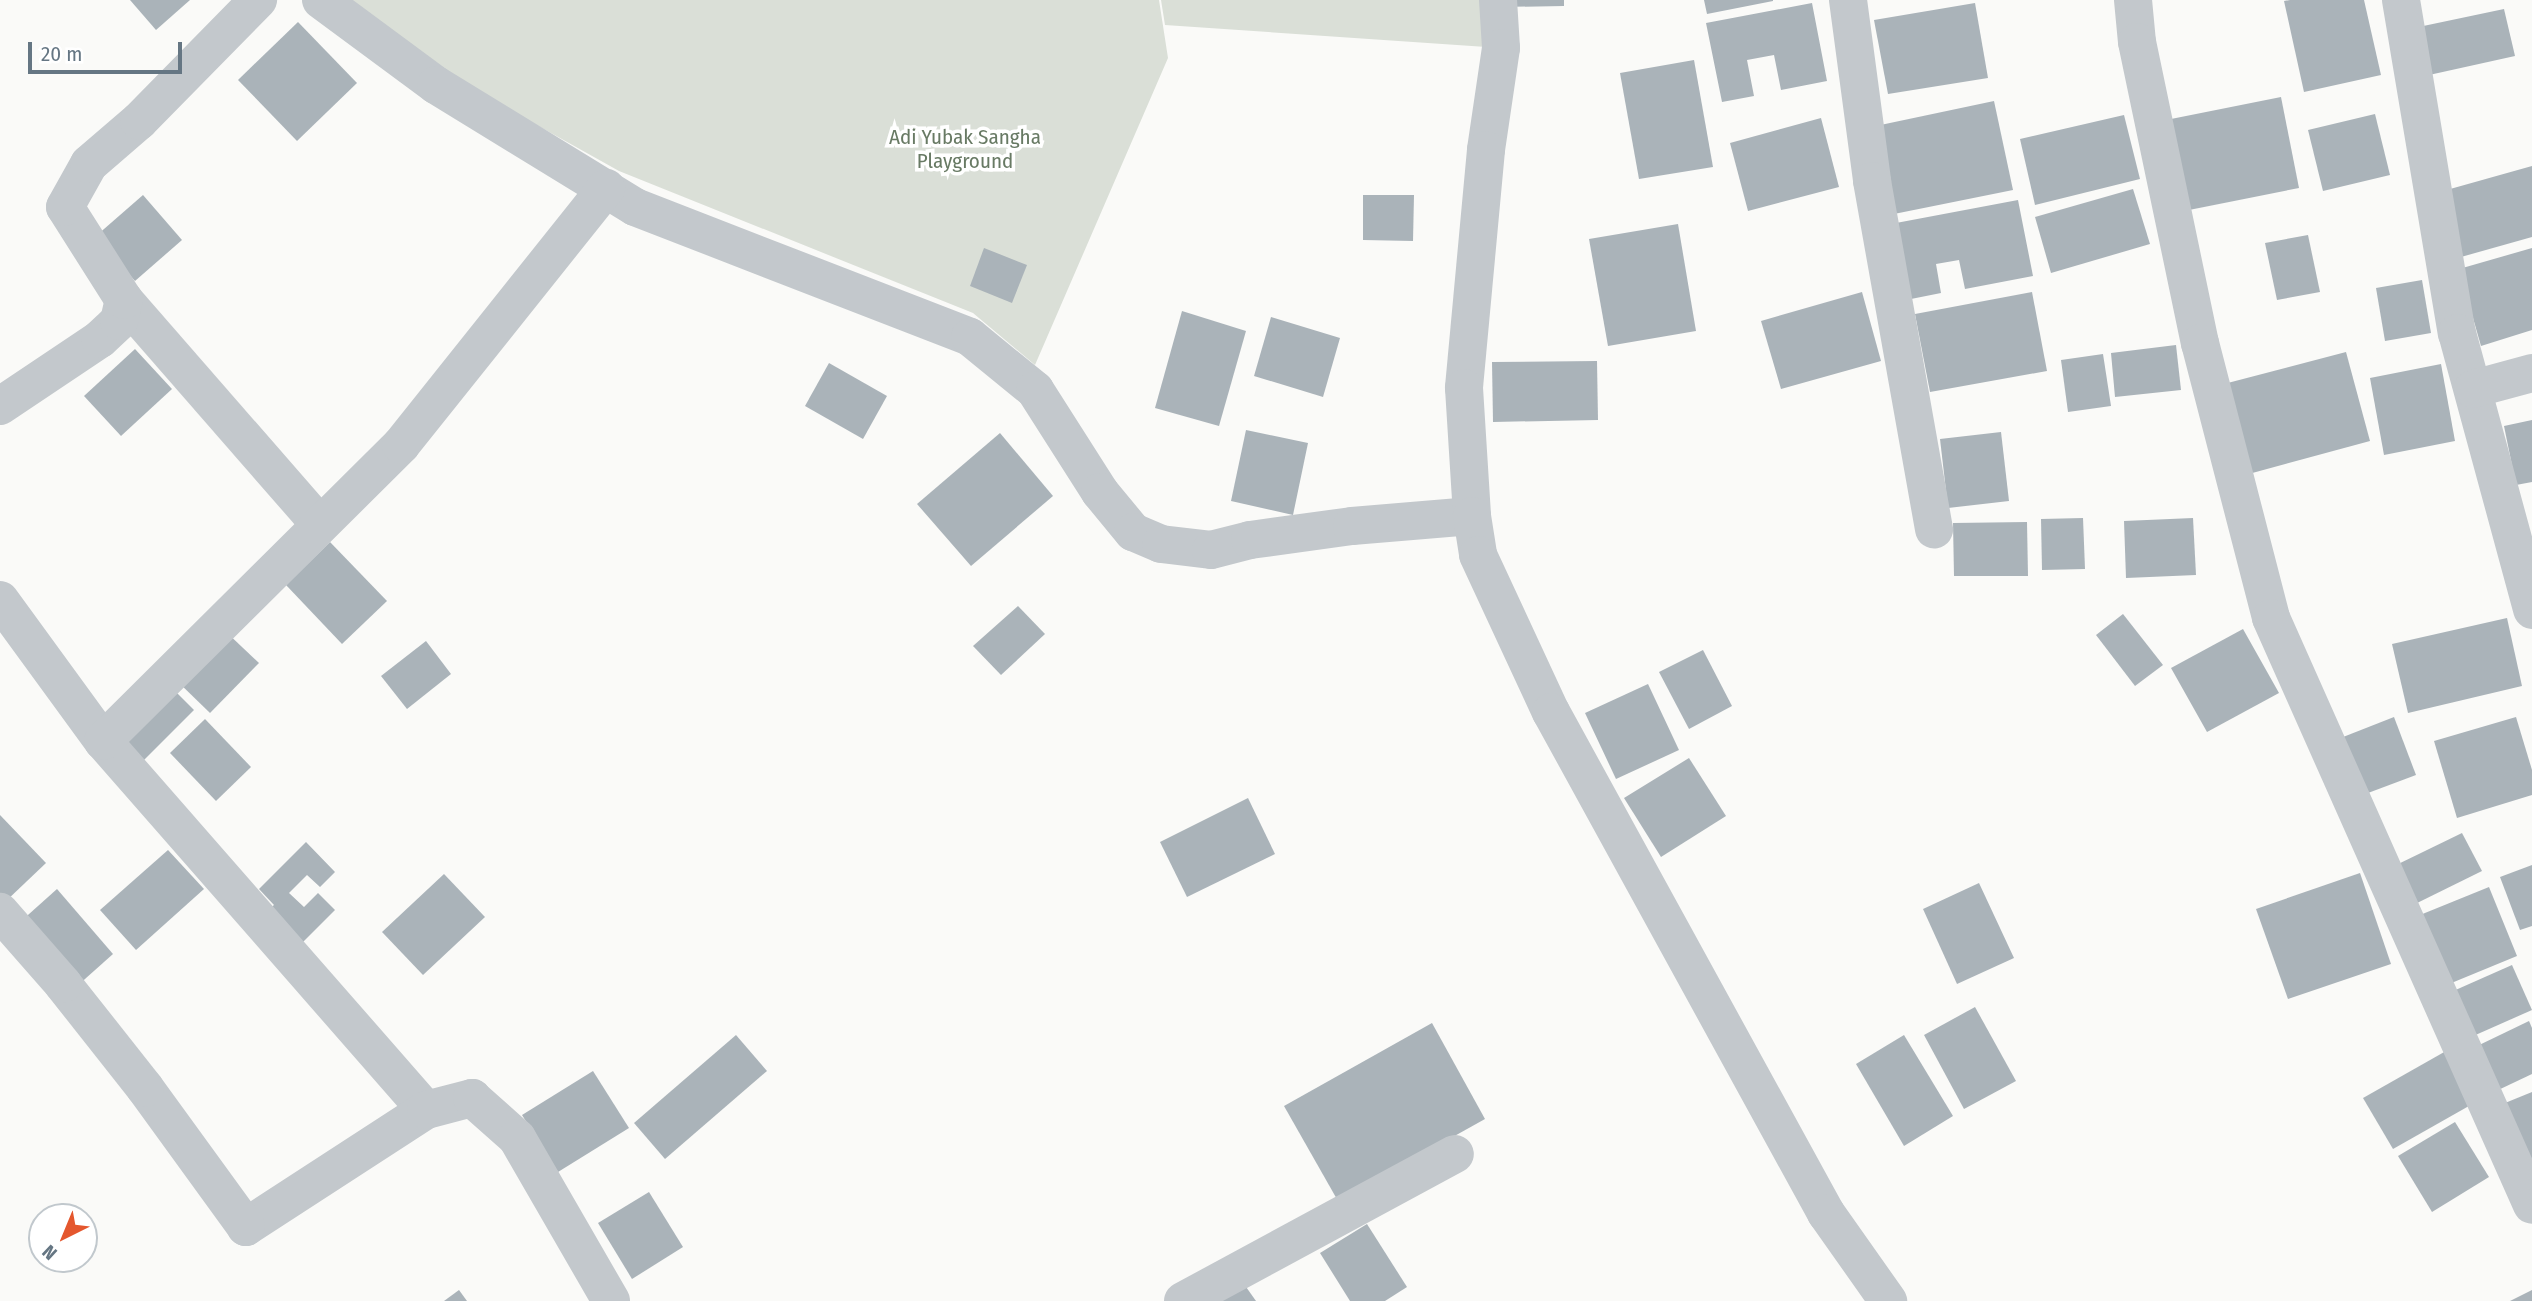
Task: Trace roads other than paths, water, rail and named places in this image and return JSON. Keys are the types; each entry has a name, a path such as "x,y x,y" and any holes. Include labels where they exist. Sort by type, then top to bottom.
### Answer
{"street":[{"path":"258,0 139,121 89,164 65,207 124,300 320,525"},
{"path":"321,0 436,85 635,207 970,337 1035,390 1100,492 1133,532 1161,544 1211,550 1250,540 1352,526 1472,516"},
{"path":"1498,0 1501,48 1486,150 1464,388 1472,516 1478,555 1551,712 1826,1213 1888,1301"},
{"path":"1848,0 1872,181 1934,530"},
{"path":"2133,0 2137,42 2200,343 2271,618 2532,1205"},
{"path":"2400,0 2457,333 2532,610"},
{"path":"103,741 401,446 606,188"},
{"path":"0,406 100,340 119,321 124,300"},
{"path":"2473,389 2532,373"},
{"path":"0,600 103,741 426,1110"},
{"path":"0,912 63,984 145,1088 246,1227 426,1110 472,1097 517,1138 611,1301"},
{"path":"1183,1301 1455,1154"}],"park label":[{"name":"Adi Yubak Sangha Playground","path":"965,149"}]}
